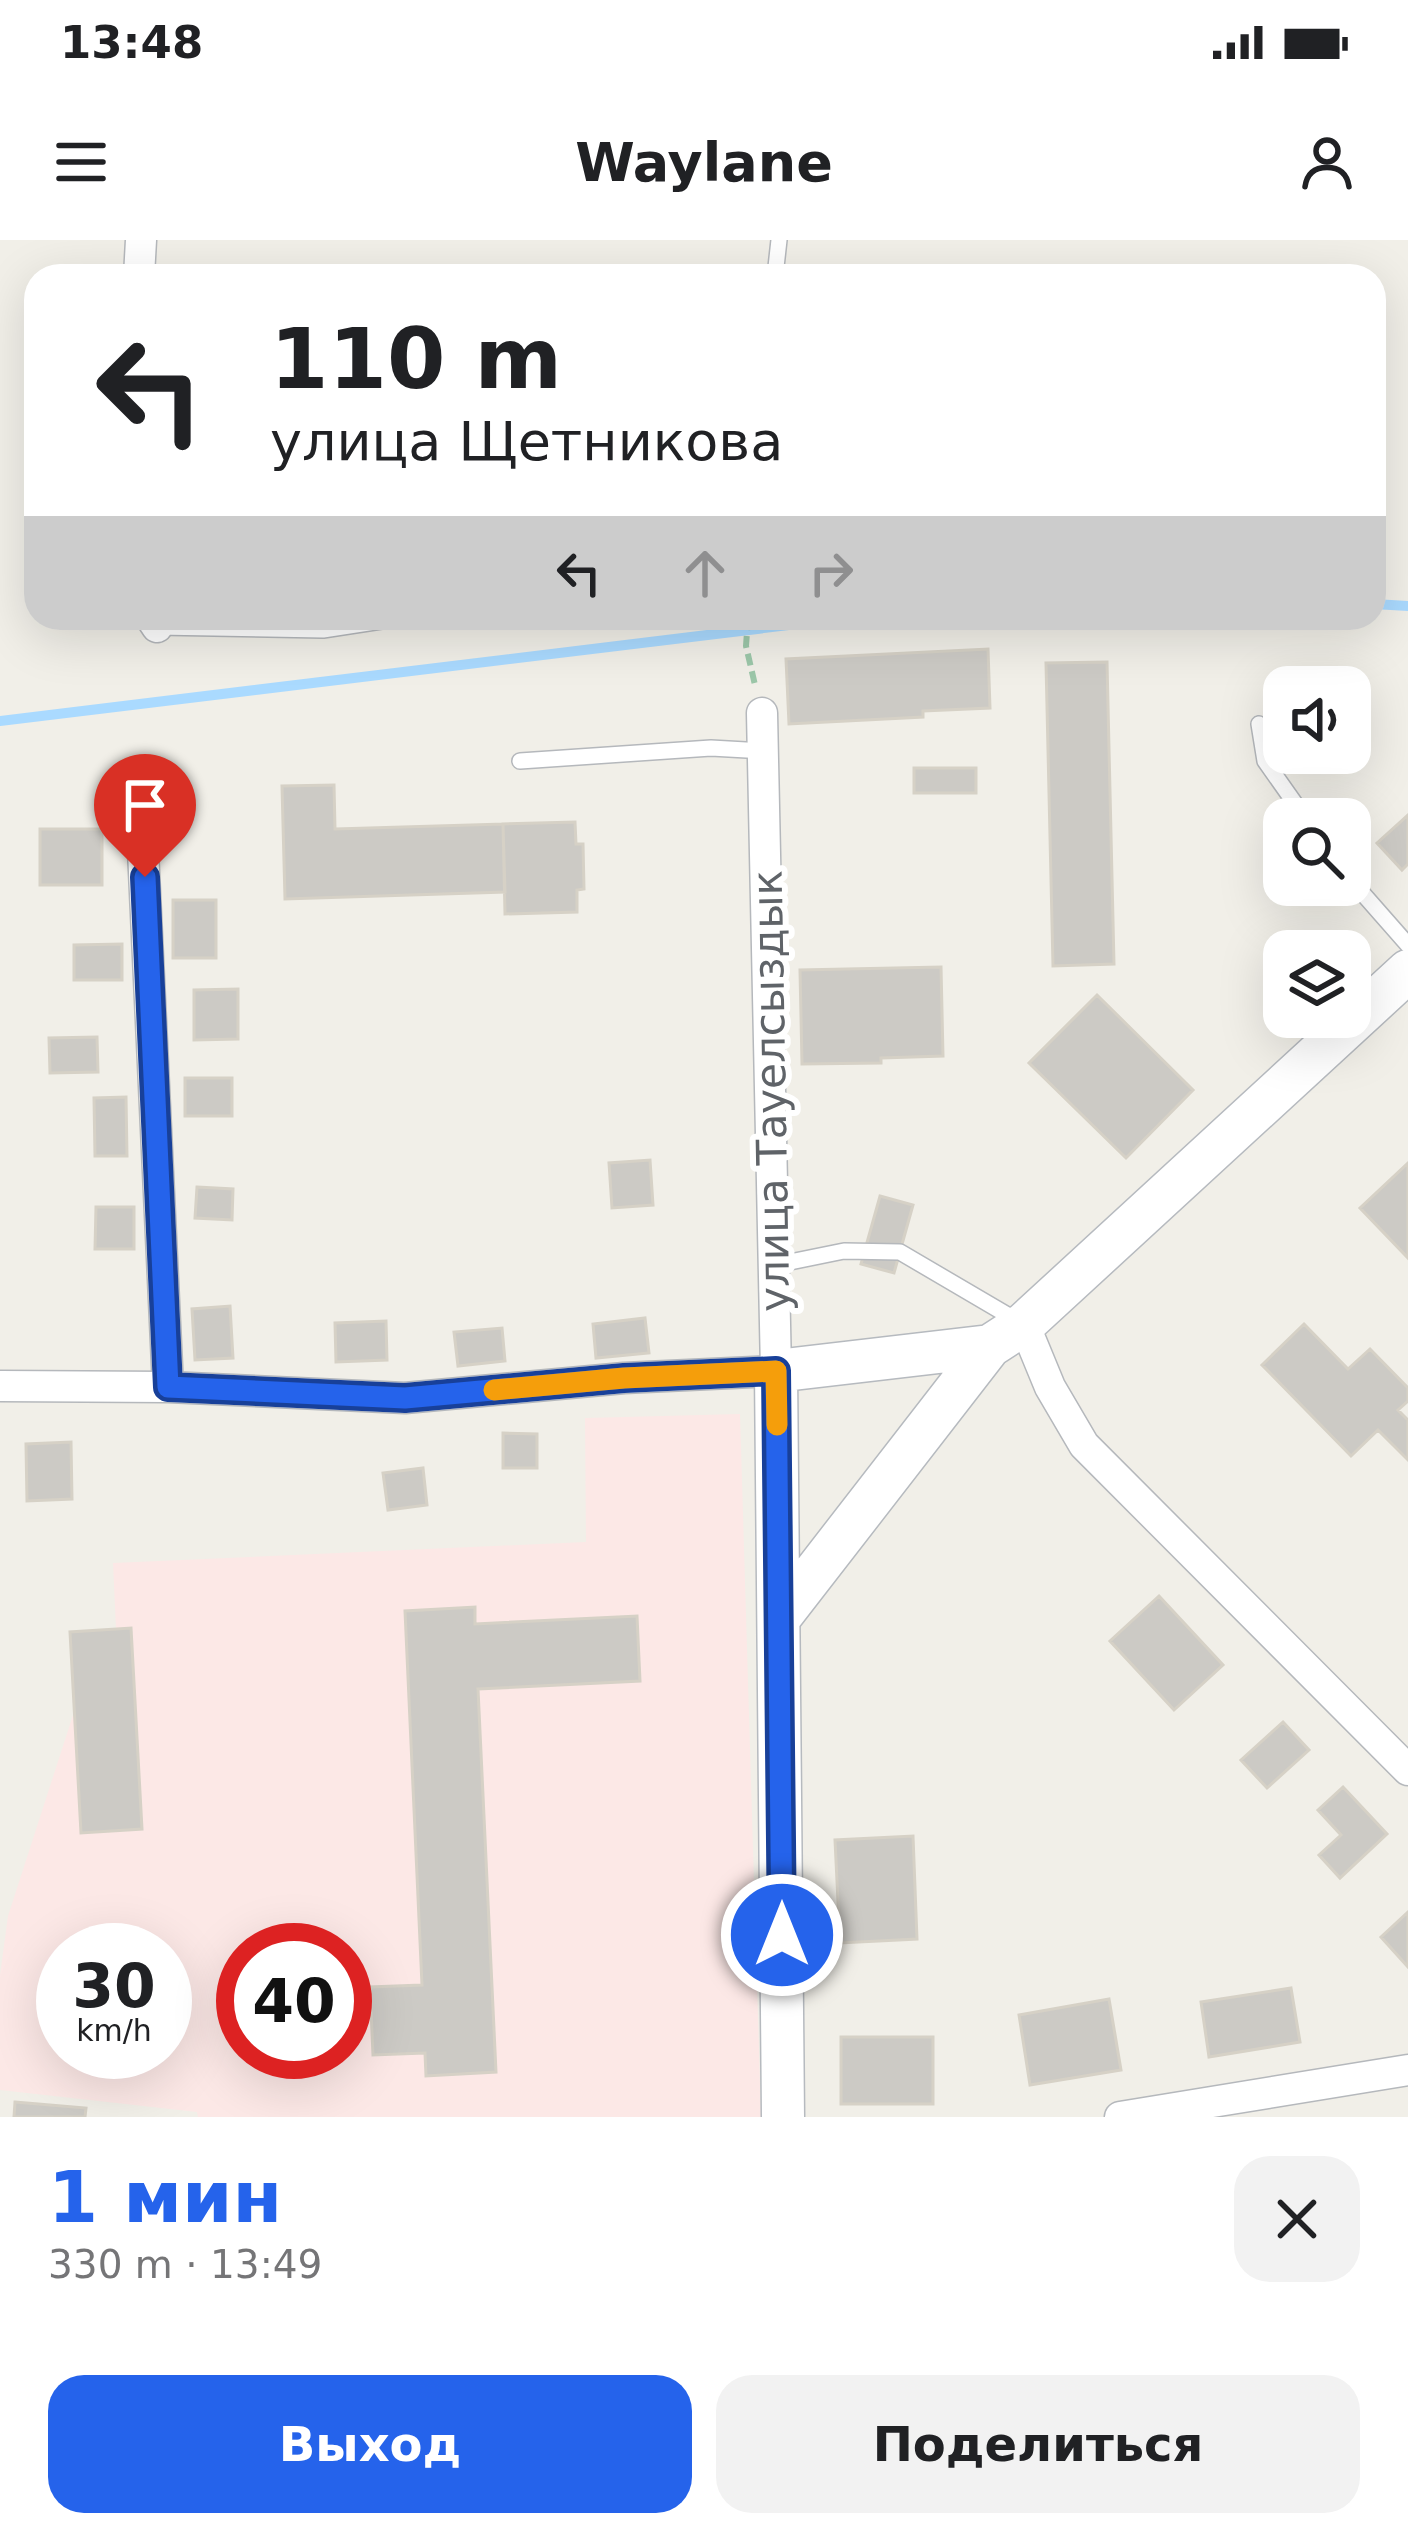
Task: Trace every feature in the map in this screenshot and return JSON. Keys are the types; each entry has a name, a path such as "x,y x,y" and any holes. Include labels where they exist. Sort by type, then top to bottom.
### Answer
{"street":[{"name":"улица Тауелсыздык","path":"762,713 775,1265 782,2117"},
{"path":"140,786 168,1387"},
{"path":"780,1617 1007,1335 1408,971"},
{"path":"0,1386 168,1387 405,1398 624,1378 776,1371 1007,1335"},
{"path":"1007,1335 1050,1387 1084,1445 1408,1770"},
{"path":"1120,2117 1408,2070"}],"lane":[{"path":"1259,724 1265,761 1291,798"},
{"path":"520,761 712,748 765,751"},
{"path":"1371,903 1408,945"},
{"path":"775,1265 844,1251 900,1252 1007,1335"}],"path":[{"path":"747,630 746,646 762,713"}],"shaded area":[{"path":"740,1414 761,2117 198,2117 197,2112 0,2090 0,1975 8,1916 74,1712 70,1632 116,1629 113,1563 586,1542 585,1418"}],"building":[{"path":"988,649 990,708 923,711 923,717 789,724 786,659"},
{"path":"1107,662 1114,964 1053,966 1046,663"},
{"path":"914,768 976,768 976,793 914,793"},
{"path":"334,785 335,829 503,824 505,892 285,899 282,786"},
{"path":"1408,815 1408,864 1402,870 1377,843"},
{"path":"575,822 576,844 583,844 584,889 577,890 577,912 505,914 503,824"},
{"path":"40,829 102,829 102,885 40,885"},
{"path":"173,900 216,900 216,958 173,958"},
{"path":"122,944 122,980 74,980 74,945"},
{"path":"941,967 943,1056 802,1064 800,970"},
{"path":"238,989 238,1039 194,1040 194,990"},
{"path":"1097,995 1193,1090 1126,1158 1029,1063"},
{"path":"97,1037 98,1072 50,1073 49,1038"},
{"path":"185,1078 232,1078 232,1116 185,1116"},
{"path":"126,1097 127,1156 95,1156 94,1098"},
{"path":"650,1160 653,1205 612,1208 609,1163"},
{"path":"1408,1163 1408,1258 1360,1208"},
{"path":"197,1187 233,1189 232,1220 195,1218"},
{"path":"880,1196 913,1205 894,1273 861,1264"},
{"path":"96,1207 134,1207 134,1249 95,1249"},
{"path":"230,1306 233,1358 195,1360 192,1309"},
{"path":"645,1318 649,1353 596,1358 593,1324"},
{"path":"386,1321 387,1360 336,1362 335,1323"},
{"path":"1304,1324 1348,1369 1370,1349 1408,1388 1408,1401 1398,1410 1408,1420 1408,1460 1378,1430 1351,1456 1262,1365"},
{"path":"502,1328 505,1361 458,1366 454,1332"},
{"path":"503,1433 537,1434 537,1468 503,1468"},
{"path":"71,1442 72,1499 27,1501 26,1444"},
{"path":"423,1468 427,1505 388,1510 383,1473"},
{"path":"1159,1596 1223,1665 1174,1710 1110,1641"},
{"path":"475,1607 475,1624 637,1616 640,1681 478,1689 496,2072 426,2076 425,2053 373,2055 372,1987 422,1985 405,1611"},
{"path":"131,1628 142,1829 81,1833 70,1632"},
{"path":"1283,1722 1309,1750 1267,1788 1241,1760"},
{"path":"1343,1787 1387,1834 1340,1878 1319,1855 1341,1835 1318,1810"},
{"path":"913,1836 917,1939 840,1943 835,1840"},
{"path":"1408,1912 1408,1967 1381,1937"},
{"path":"1291,1988 1300,2042 1209,2057 1201,2002"},
{"path":"1109,1999 1121,2070 1030,2085 1019,2015"},
{"path":"841,2037 933,2037 933,2104 841,2104"},
{"path":"15,2102 86,2108 85,2117 14,2117"}],"waterway":[{"path":"1386,605 1408,606"},
{"path":"0,721 748,630"}],"slow traffic":[{"path":"494,1390 776,1371 777,1425"}],"route":[{"path":"145,877 168,1387 405,1398 624,1378 776,1371 782,1935"}]}
